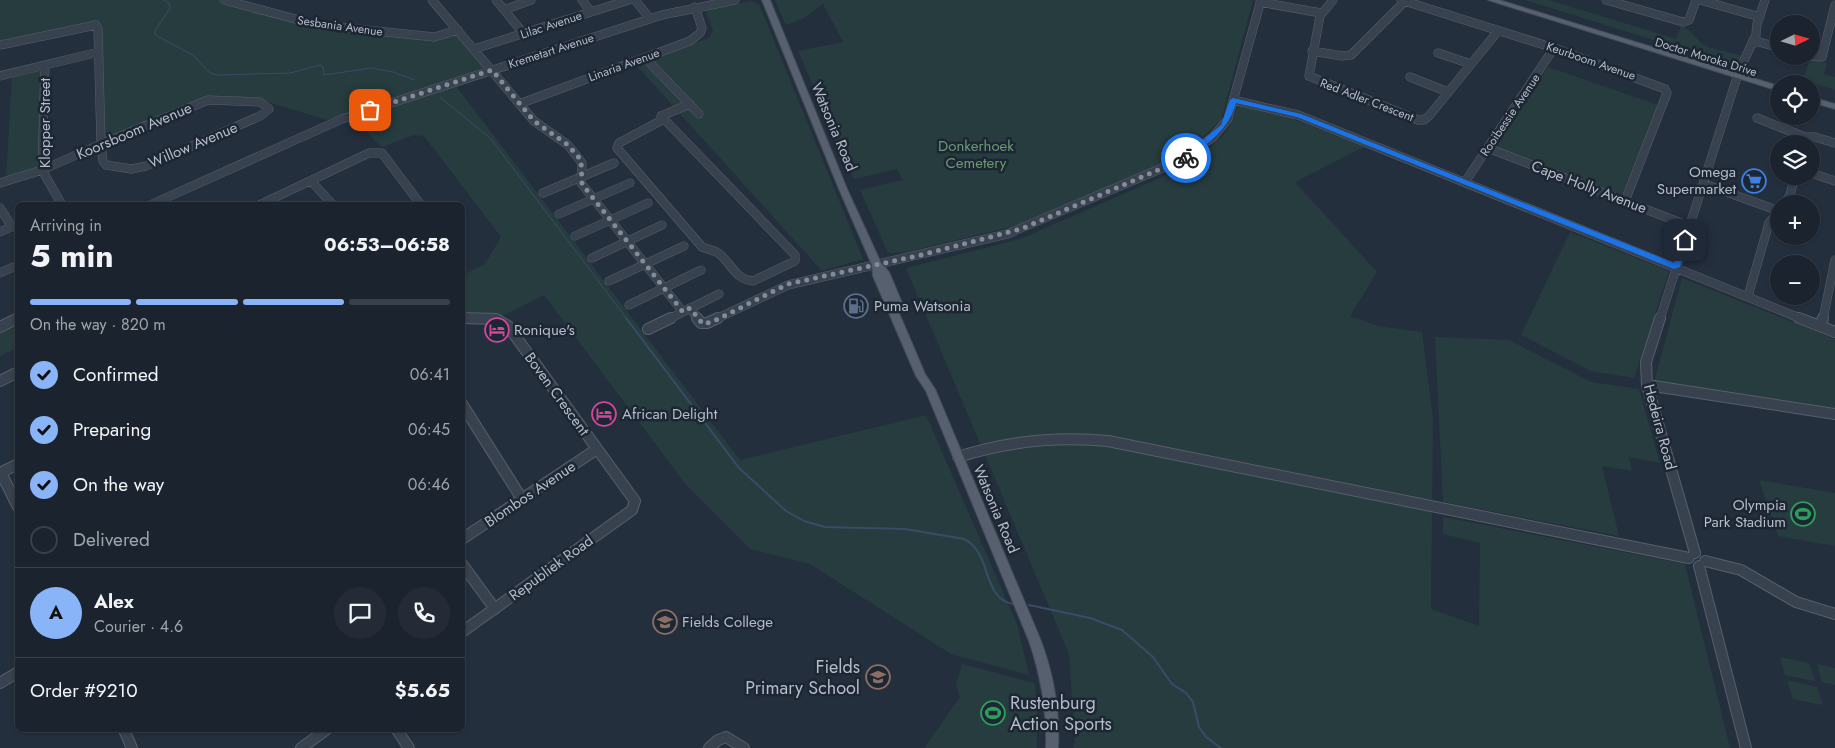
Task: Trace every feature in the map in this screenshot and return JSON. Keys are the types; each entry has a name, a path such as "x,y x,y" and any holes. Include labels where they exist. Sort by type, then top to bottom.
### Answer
{"main road":[{"name":"Watsonia Road","path":"766,0 877,265 878,276 921,376 930,389 1044,664 1052,703 1052,748"},
{"name":"Doctor Moroka Drive","path":"1492,0 1770,87"},
{"path":"1820,104 1835,108"}],"street":[{"name":"Sesbania Avenue","path":"224,0 318,25 434,37 458,30"},
{"path":"432,0 539,126 568,145 582,163 581,183 664,288 701,323 707,323 788,284 877,265 1021,229 1171,166 1192,154 1223,126 1228,119 1261,1 1321,13"},
{"path":"496,0 524,34"},
{"path":"504,10 531,0"},
{"path":"582,0 591,12"},
{"name":"Lilac Avenue","path":"474,50 629,0"},
{"path":"635,0 650,19"},
{"name":"Kremetart Avenue","path":"157,202 323,126 650,19 695,7 735,0"},
{"name":"Red Adler Crescent","path":"1333,0 1321,13 1308,74 1311,79 1415,119 1427,118 1498,30"},
{"path":"1312,51 1342,56 1350,55 1403,0"},
{"name":"Keurboom Avenue","path":"1403,0 1554,48 1653,83 1667,92 1625,201"},
{"path":"1606,0 1683,22 1689,20 1696,0"},
{"path":"1700,0 1760,17"},
{"name":"Hedeira Road","path":"1692,556 1647,385 1646,362 1689,226 1754,39 1765,0"},
{"path":"1820,57 1822,57 1835,5"},
{"name":"Linaria Avenue","path":"519,104 690,40 700,33 702,28 695,7"},
{"name":"Willow Avenue","path":"0,45 96,25 98,29 101,144 103,161 106,165 140,168 260,116 269,109"},
{"path":"1754,39 1770,45"},
{"name":"Rooibessie Avenue","path":"1465,182 1554,48"},
{"path":"0,76 98,52"},
{"path":"1438,53 1471,64"},
{"path":"645,58 700,114"},
{"name":"Klopper Street","path":"45,65 42,170 60,202"},
{"path":"1410,78 1448,92"},
{"name":"Koorsboom Avenue","path":"0,184 42,170 208,100 260,102 269,109"},
{"path":"1233,100 1298,115 1835,332"},
{"path":"664,119 619,143 616,148 702,247 720,255 741,279 747,282 795,261 795,255 664,119 661,116 690,104"},
{"path":"1757,118 1793,135"},
{"path":"1820,139 1835,143"},
{"name":"Cape Holly Avenue","path":"1488,148 1689,226"},
{"path":"266,202 374,152 382,153 387,158 418,202"},
{"path":"543,193 614,163"},
{"path":"1820,176 1835,181"},
{"path":"311,181 330,202"},
{"path":"559,214 630,183"},
{"path":"1704,184 1770,207"},
{"path":"575,236 648,203"},
{"path":"0,208 15,226 0,232"},
{"path":"1748,296 1770,221"},
{"path":"592,258 662,225"},
{"path":"609,281 684,246"},
{"path":"1820,326 1835,260"},
{"path":"0,273 15,266"},
{"path":"629,305 701,270"},
{"path":"648,330 719,294"},
{"name":"Boven Crescent","path":"465,318 496,319 508,326 635,501"},
{"path":"0,327 15,320"},
{"path":"0,381 15,374"},
{"path":"1647,385 1835,414"},
{"path":"465,409 522,499"},
{"path":"958,457 993,445 1042,437 1108,441 1692,556 1702,564 1741,570 1796,602 1835,614"},
{"name":"Blombos Avenue","path":"465,537 597,449"},
{"path":"15,466 0,473 15,501"},
{"name":"Republiek Road","path":"465,630 632,510 635,501"},
{"path":"1702,564 1746,748"},
{"path":"465,568 495,609"},
{"path":"0,683 15,674"},
{"path":"125,732 132,748"},
{"path":"301,748 323,732"},
{"path":"398,732 409,748"},
{"path":"709,748 718,740 726,737 744,748"}],"green space":[{"path":"0,0 219,0 306,25 436,38 458,31 490,69 328,120 268,102 216,96 102,144 99,22 0,45"},
{"name":"Donkerhoek Cemetery","path":"775,0 1253,0 1221,120 1192,148 1150,169 1011,227 906,252 888,253 860,190 903,180 897,169 854,179 798,51 843,42 823,4 802,19 786,25"},
{"path":"1525,0 1549,0 1676,39 1681,26 1706,46 1741,56 1737,66"},
{"path":"751,1 759,4 863,259 822,271 636,65 708,38 713,31 705,9"},
{"path":"1820,61 1827,63 1824,74 1835,77 1835,90 1820,85 1820,75 1805,75 1808,65 1820,65"},
{"path":"1548,67 1658,105 1622,195 1495,147"},
{"path":"41,68 38,168 6,179 12,75"},
{"path":"456,86 740,460 926,415 1017,624 1029,675 951,654 810,564 750,549 686,485 544,295 492,321 465,320 465,274 485,264 501,237 424,136 414,135 382,147 353,118"},
{"path":"1238,104 1278,113 1364,147 1295,182 1377,272 1350,316 1378,326 1422,332 1433,419 1431,609 1479,626 1480,543 1443,534 1443,517 1685,564 1730,748 1073,748 1075,739 1069,654 906,268 1020,239 1160,178 1210,148 1225,133 1233,121"},
{"path":"1570,232 1669,271 1634,378 1591,371 1521,335"},
{"path":"1682,278 1835,339 1835,410 1654,382"},
{"path":"14,325 15,327 15,349 0,356 0,332"},
{"path":"1435,337 1509,340 1591,382 1639,389 1660,463 1629,457 1632,471 1602,466 1619,536 1443,502"},
{"name":"Olympia Park Stadium","path":"1759,480 1835,493 1835,546 1778,536"},
{"path":"1780,657 1809,663 1815,681 1785,675"},
{"name":"Rustenburg Action Sports","path":"962,664 1034,683 1037,700 1037,748 924,748 960,697 956,685"},
{"path":"1817,664 1835,668 1835,685 1822,682"},
{"path":"1787,680 1817,687 1823,705 1793,699"}],"waterway":[{"path":"164,0 169,3 170,8 156,29 155,35 193,55 210,73 217,75 290,73 320,65 323,67 324,75 371,68 393,72 415,80"},
{"path":"440,97 491,139 627,319"},
{"path":"626,318 739,468 786,511 804,521 825,527 905,529 964,539 979,554 996,593 1003,600 1013,604"},
{"path":"1029,605 1090,618 1122,630 1153,657 1172,684 1186,693 1193,702 1199,727 1206,737 1221,748"}],"way so far":[{"path":"370,110 492,70 539,126 568,145 581,160 580,180 582,184 683,312 690,308 703,324 712,322 754,299 788,284 1007,234 1042,221 1186,158"}],"place":[{"name":"Omega Supermarket","path":"1754,181"},
{"name":"Puma Watsonia","path":"856,306"},
{"name":"Ronique's","path":"497,330"},
{"name":"African Delight","path":"604,414"},
{"name":"Olympia Park Stadium","path":"1803,514"},
{"name":"Fields College","path":"665,622"},
{"name":"Fields Primary School","path":"878,677"},
{"name":"Rustenburg Action Sports","path":"993,713"}],"route":[{"path":"1186,158 1223,126 1228,119 1233,100 1298,115 1676,267 1685,240"}]}
